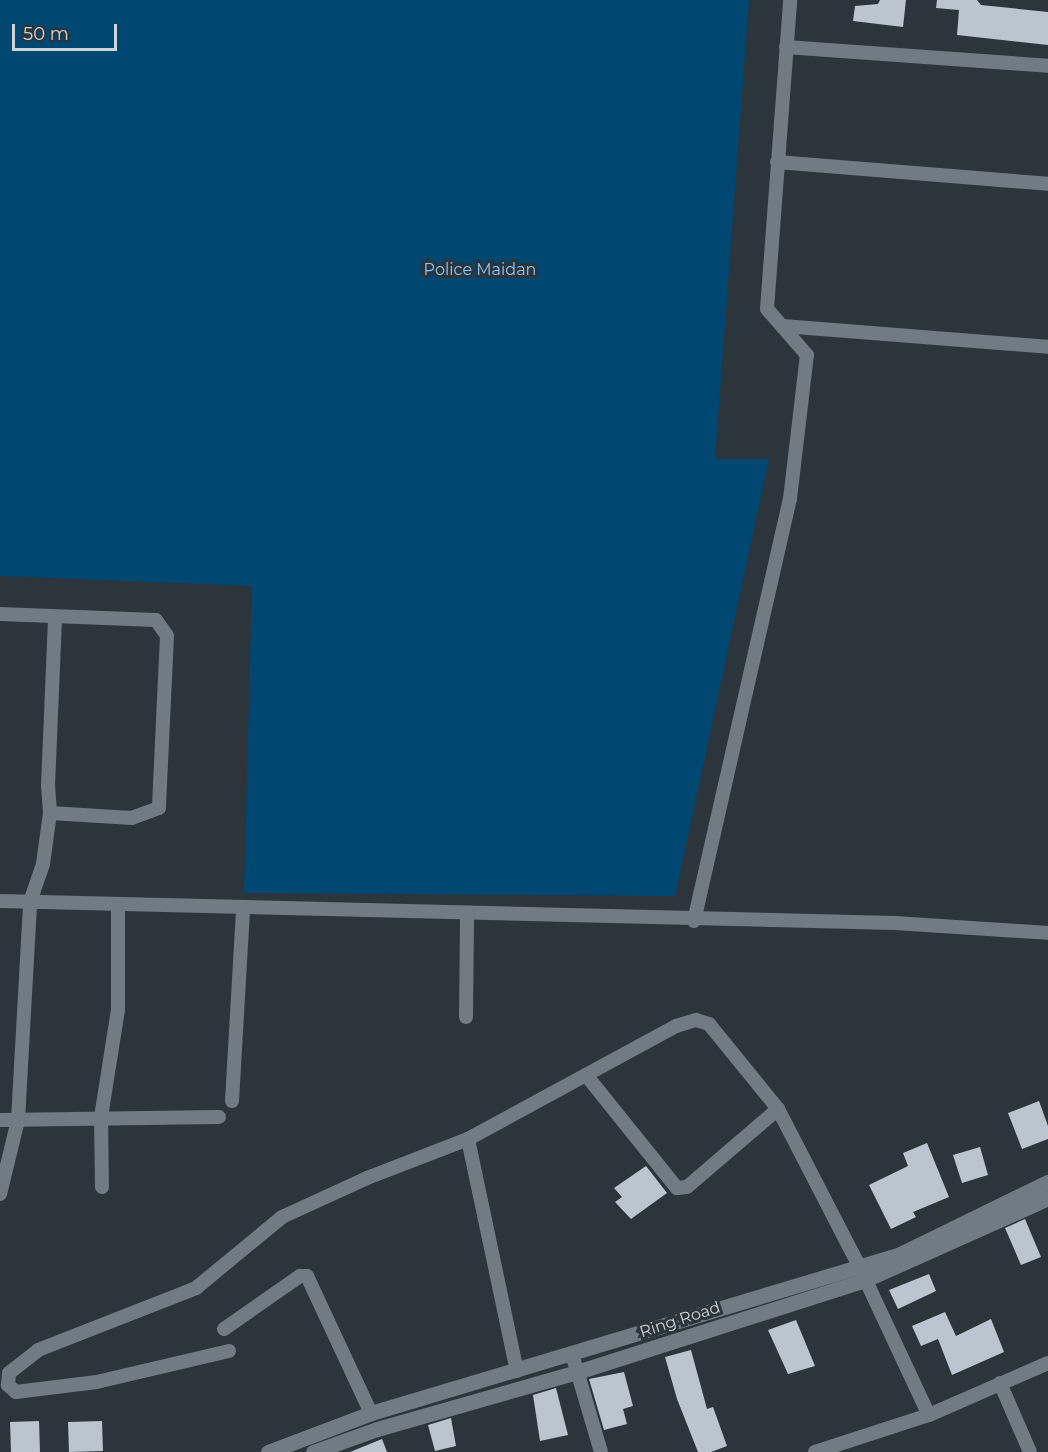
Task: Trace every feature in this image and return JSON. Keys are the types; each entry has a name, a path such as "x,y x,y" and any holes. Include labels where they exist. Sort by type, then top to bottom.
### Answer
{"main road":[{"path":"268,1452 371,1413 572,1354 863,1274 1048,1182"},
{"name":"Ring Road","path":"313,1452 344,1447 577,1372 863,1274 1048,1198"}],"street":[{"path":"694,921 790,499 807,355 767,309 790,0"},
{"path":"786,47 1048,66"},
{"path":"777,162 1048,184"},
{"path":"783,326 1048,347"},
{"path":"0,614 55,619 156,620 167,636 159,808 132,818 50,813"},
{"path":"0,1194 18,1120 30,902 43,864 50,813 48,786 55,619"},
{"path":"0,901 694,921 895,923 1048,933"},
{"path":"102,1187 101,1118 118,1010 118,905"},
{"path":"232,1101 243,908"},
{"path":"466,1017 468,915"},
{"path":"230,1352 97,1382 16,1392 8,1385 9,1373 38,1350 196,1288 282,1217 367,1178 468,1139 676,1026 696,1020 709,1024 778,1109 863,1274 930,1415"},
{"path":"586,1075 677,1188 687,1187 778,1109"},
{"path":"0,1120 219,1117"},
{"path":"468,1139 517,1371"},
{"path":"224,1329 300,1276 307,1276 371,1413"},
{"path":"572,1354 600,1452"},
{"path":"815,1452 930,1415 1048,1363"},
{"path":"1000,1383 1030,1452"},
{"path":"338,1425 344,1447"}],"green space":[{"name":"Police Maidan","path":"0,0 749,0 715,459 769,459 675,896 244,893 252,586 0,576"}],"building":[{"path":"880,0 906,0 903,27 853,21 855,6 878,4"},
{"path":"937,0 977,0 981,5 1048,12 1048,45 957,35 959,10 936,8"},
{"path":"1039,1101 1048,1126 1048,1139 1022,1149 1008,1113"},
{"path":"927,1143 949,1197 913,1212 916,1217 891,1229 869,1185 908,1166 903,1153"},
{"path":"980,1147 988,1175 962,1183 953,1155"},
{"path":"646,1166 667,1193 631,1219 615,1202 622,1197 614,1188"},
{"path":"1025,1219 1041,1257 1021,1265 1005,1228"},
{"path":"929,1274 936,1291 898,1309 889,1290"},
{"path":"945,1312 956,1336 991,1319 1004,1352 952,1375 938,1339 921,1346 912,1326"},
{"path":"796,1320 815,1366 788,1374 768,1330"},
{"path":"691,1350 707,1409 713,1407 727,1446 711,1452 698,1452 677,1399 665,1357"},
{"path":"624,1372 633,1406 623,1409 627,1424 604,1430 589,1379"},
{"path":"556,1388 568,1435 540,1441 533,1395"},
{"path":"451,1418 456,1446 435,1451 428,1425"},
{"path":"39,1421 40,1452 11,1452 10,1422"},
{"path":"102,1421 103,1451 69,1452 68,1422"},
{"path":"382,1439 387,1452 350,1452"}]}
